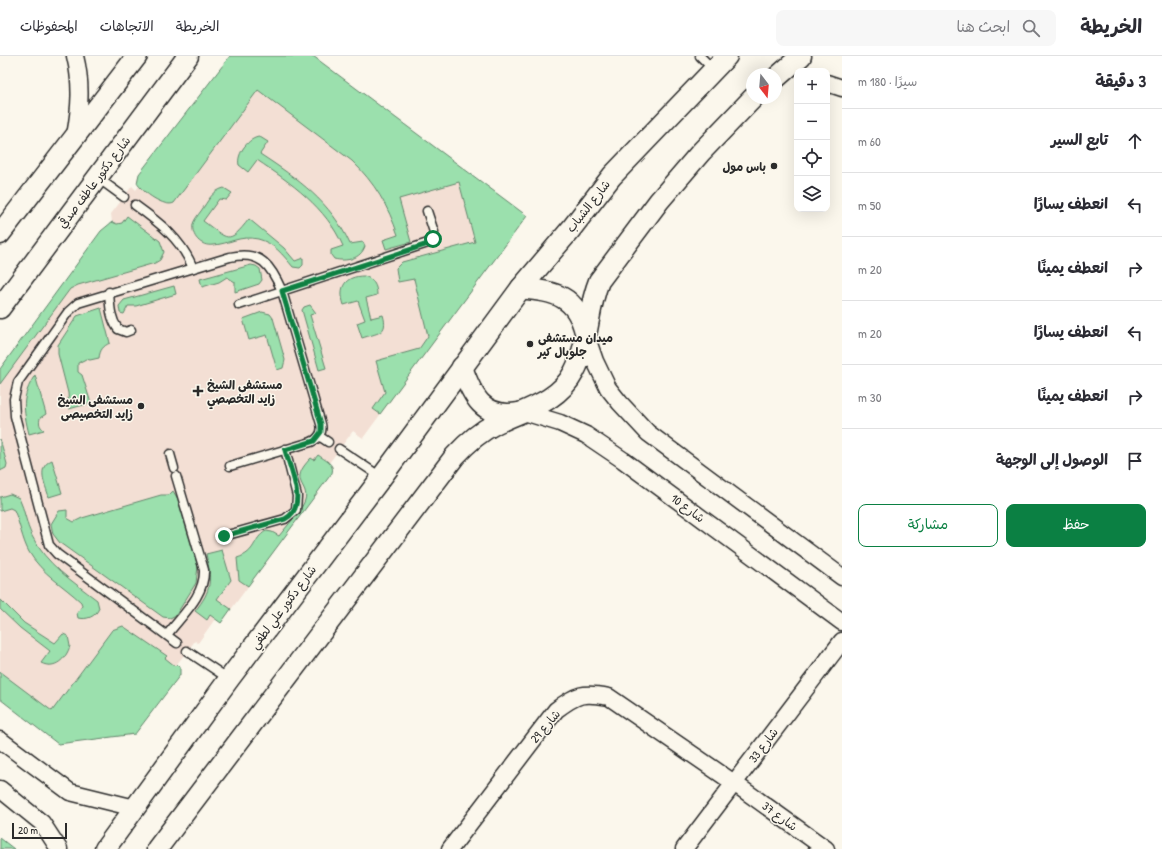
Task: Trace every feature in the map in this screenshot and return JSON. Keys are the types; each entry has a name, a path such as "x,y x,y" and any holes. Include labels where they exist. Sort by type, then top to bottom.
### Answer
{"street":[{"path":"75,56 80,82 80,108 75,136"},
{"path":"0,234 137,56"},
{"name":"شارع دكتور عاطف صدقي","path":"0,308 188,56"},
{"path":"782,73 801,56"},
{"name":"شارع الشباب","path":"462,367 521,288 571,229 612,176 713,60"},
{"path":"782,77 794,76"},
{"path":"830,84 842,88"},
{"path":"158,849 455,456 475,436 494,425 543,403 560,390 576,366 582,353 593,296 599,281 659,201 701,152 747,104"},
{"path":"521,288 546,291 561,296 573,305 581,318 595,361 608,388 620,403 648,432 842,577"},
{"path":"462,367 469,387 478,401 491,411 507,414 524,412"},
{"name":"شارع دكتور علي لطفي","path":"105,849 229,679 381,478 462,367"},
{"name":"شارع 10","path":"524,412 560,423 586,435 623,460 842,622"},
{"name":"شارع 33","path":"684,849 842,641"},
{"name":"شارع 29","path":"450,849 556,710 571,698 590,694 609,697 734,783"},
{"path":"0,740 70,792 135,808"},
{"name":"شارع 37","path":"734,783 826,849"},
{"path":"0,789 42,823 59,849"}],"lane":[{"path":"98,178 124,197"},
{"path":"135,205 169,230 183,247 193,268"},
{"path":"239,305 431,242 434,232 427,211"},
{"path":"177,643 57,554 50,545 15,416 14,399 18,382 68,312 84,300 235,256 250,256 268,265 274,273 282,291 321,424 319,436 314,441 230,466"},
{"path":"109,292 113,322 118,329 126,332 131,330"},
{"path":"319,436 328,442"},
{"path":"339,449 381,478"},
{"path":"224,536 285,519 296,510 297,496 285,450"},
{"path":"167,635 200,592 204,578 204,570 170,454"},
{"path":"187,651 229,679"}],"shaded area":[{"name":"مستشفى الشيخ زايد التخصصي","path":"230,56 313,56 527,216 363,438 353,431 329,463 333,467 332,473 221,623 215,619 198,643 195,641 177,664 180,667 180,675 135,734 58,744 0,699 0,369 101,231 112,222 111,214 132,186 136,190 139,186 137,179 139,174"}],"green space":[{"path":"230,56 313,56 527,216 380,414 373,409 385,392 376,361 419,349 428,336 414,279 398,282 396,268 402,262 475,242 459,182 399,199 411,242 386,249 383,240 398,235 390,214 374,186 352,161 258,90 174,203 165,203 154,198 144,191 137,183 139,174"},
{"path":"260,137 268,142 260,154 300,182 323,204 342,229 350,244 363,242 365,246 357,257 348,260 334,259 331,255 331,250 343,246 336,232 317,208 295,187 257,160 248,172 239,165 239,156 244,147 252,140"},
{"path":"224,188 232,193 226,200 219,199 203,221 228,237 232,236 242,228 249,219 284,248 295,261 303,258 303,265 300,268 293,267 273,246 258,239 245,238 209,245 198,240 194,233 194,221 216,191"},
{"path":"127,216 160,241 164,252 160,260 155,263 78,285 70,289 0,384 0,369 101,231 112,222 117,224 122,223"},
{"path":"251,265 260,269 262,280 259,284 235,292 235,282 227,277 219,282 202,287 200,279"},
{"path":"364,276 372,281 377,291 377,295 366,298 371,318 383,315 384,326 383,329 377,334 362,338 357,323 365,320 358,301 344,305 342,293 348,280"},
{"path":"174,286 176,294 136,306 128,306 124,314 120,313 119,306 124,300"},
{"path":"310,305 316,313 310,315 326,368 319,370 302,310 304,307"},
{"path":"101,308 110,343 105,345 102,349 99,358 90,360 86,359 78,363 78,372 82,375 91,403 69,409 68,393 58,354 58,345 77,316"},
{"path":"262,312 270,314 273,318 285,360 283,368 277,370 267,335 249,340 243,319"},
{"path":"35,375 46,414 40,418 40,426 44,430 29,434 25,417 24,403 27,390"},
{"path":"0,439 7,464 6,468 0,471"},
{"path":"318,455 331,465 333,470 332,473 248,586 239,580 237,558 248,552 258,538 266,531 272,532 279,536 294,518 301,509 306,495 300,478 301,472 311,458 314,460"},
{"path":"52,460 62,493 49,497 44,481 43,471 47,463"},
{"path":"173,491 178,499 198,566 196,583 176,615 170,618 163,617 60,543 53,534 51,524 59,511 67,510 67,518 74,522 82,518 161,495 169,495"},
{"path":"10,494 19,498 32,536 52,564 97,600 99,608 96,614 84,619 78,618 77,613 82,606 81,602 46,573 34,560 27,547 14,510 10,508 0,511 0,497"},
{"path":"222,550 231,580 217,599 231,609 221,623 210,615 207,620 195,611 201,604 208,591 210,578 206,554"},
{"path":"0,599 24,623 55,643 63,634 68,636 70,646 63,659 51,665 41,663 50,651 20,628 0,609"},
{"path":"123,626 167,656 165,658 175,666 177,664 180,667 180,675 135,734 58,744 0,699 0,672 52,711 112,630"},
{"path":"0,838 14,849 0,849"}],"place":[{"name":"باس مول","path":"774,166"},
{"name":"ميدان مستشفى جلوبال كير","path":"530,344"},
{"name":"مستشفى الشيخ زايد التخصصي","path":"198,391"},
{"name":"مستشفى الشيخ زايد التخصيصى","path":"141,406"}],"route":[{"path":"224,536 285,519 296,510 298,500 285,450 314,441 319,436 322,428 282,291 428,244 433,239"}]}
